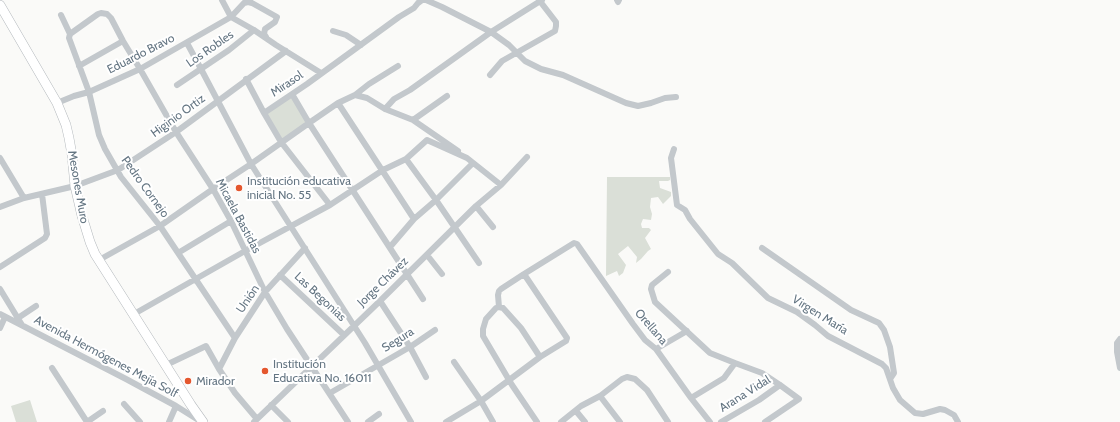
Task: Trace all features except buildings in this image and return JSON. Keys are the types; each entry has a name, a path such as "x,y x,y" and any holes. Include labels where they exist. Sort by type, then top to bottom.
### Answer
{"highway":[{"name":"Mesones Muro","path":"0,5 57,103 66,125 76,186 90,242 99,260 202,422"}],"street":[{"path":"222,0 231,17 266,37 321,73"},
{"path":"426,0 491,32 509,45 525,61 541,69 563,75 626,103 638,106 665,98 676,97"},
{"name":"Mirasol","path":"264,113 399,17 414,8 418,3 426,0"},
{"path":"385,109 394,99 410,90 491,32 541,0 556,22 555,31 502,61 490,75"},
{"name":"Eduardo Bravo","path":"57,103 89,92 140,69 231,17 244,3 248,2 277,18 275,22 265,29 264,31 266,37"},
{"name":"Micaela Bastidas","path":"70,34 101,13 107,14 111,18 176,132 213,189 231,221 264,292 290,335 348,422"},
{"name":"Pedro Cornejo","path":"61,15 70,34 69,38 89,92 99,136 105,149 118,170 160,226 235,338"},
{"name":"Los Robles","path":"177,85 229,50 254,30"},
{"path":"333,31 346,36 361,45"},
{"path":"79,66 123,41"},
{"path":"187,43 251,164 365,343 411,422"},
{"name":"Higinio Ortiz","path":"0,207 24,198 76,186 118,170 176,132 286,51"},
{"path":"99,260 160,226 338,103 355,95 369,84 398,66"},
{"path":"246,79 281,142 330,205"},
{"path":"292,94 309,123 354,190 423,299"},
{"path":"355,95 367,98 385,109 413,120 460,152 501,185"},
{"path":"413,120 447,96"},
{"path":"338,103 414,219"},
{"path":"134,314 330,205 383,170 406,159 427,140 467,158"},
{"name":"Virgen María","path":"674,149 671,158 677,204 685,210 690,219 718,254 732,263 768,298 797,312 828,336 882,364 886,368 893,388 900,400 915,413 923,414 940,409 945,410 954,415 958,422"},
{"name":"Jorge Chávez","path":"255,421 476,206 501,185 527,157"},
{"path":"0,158 3,169 24,198"},
{"path":"406,159 479,263"},
{"path":"390,247 414,219 436,200 473,163"},
{"path":"0,267 45,238 47,234 42,194"},
{"path":"476,206 493,227"},
{"path":"178,253 231,221"},
{"name":"Orellana","path":"524,274 574,243 577,244 644,340 656,349 710,422"},
{"name":"Unión","path":"219,369 235,338 264,292 305,248"},
{"path":"762,248 851,310 879,322 884,330 890,347 894,373 890,379"},
{"path":"427,255 442,274"},
{"path":"668,272 652,285 651,289 655,302 710,353 762,374 780,385 799,400 765,422"},
{"path":"446,422 481,401 540,357 566,341 567,338 524,274 499,291 499,307"},
{"name":"Las Begonias","path":"280,275 344,335"},
{"path":"0,290 23,326"},
{"path":"380,301 410,347 426,377"},
{"path":"18,318 36,306"},
{"path":"499,307 503,308 521,328 540,357"},
{"path":"499,307 496,308 486,320 483,329 484,336 510,379 512,385 537,422"},
{"path":"0,328 3,315"},
{"name":"Avenida Hermógenes Mejía Solf","path":"3,315 176,406 202,422"},
{"name":"Segura","path":"330,393 410,347 435,330"},
{"path":"656,349 687,331"},
{"path":"1120,339 1117,343 1117,352 1120,368"},
{"path":"166,365 206,346 234,393 255,421"},
{"path":"454,362 481,401 493,422"},
{"path":"692,398 724,378 735,363"},
{"path":"52,368 87,422 103,411"},
{"path":"561,422 627,377 635,379 647,390 668,422"},
{"name":"Arana Vidal","path":"721,422 759,400 780,385"},
{"path":"600,396 620,422"},
{"path":"124,404 140,422"},
{"path":"271,405 288,422"},
{"path":"169,422 176,406"},
{"path":"576,411 585,422"},
{"path":"368,422 379,414"}],"shaded area":[{"path":"292,94 309,123 281,142 264,113"},
{"path":"607,177 670,177 670,180 668,181 659,181 660,188 671,192 671,196 663,204 658,197 651,198 651,220 643,219 641,224 642,228 649,228 651,230 645,238 651,249 636,263 637,257 628,246 618,254 626,265 623,273 619,276 617,271 606,276"},
{"path":"30,400 37,422 16,422 11,406"}],"place":[{"name":"Institución educativa inicial No. 55","path":"239,188"},
{"name":"Institución Educativa No. 16011","path":"265,371"},
{"name":"Mirador","path":"188,381"}]}
